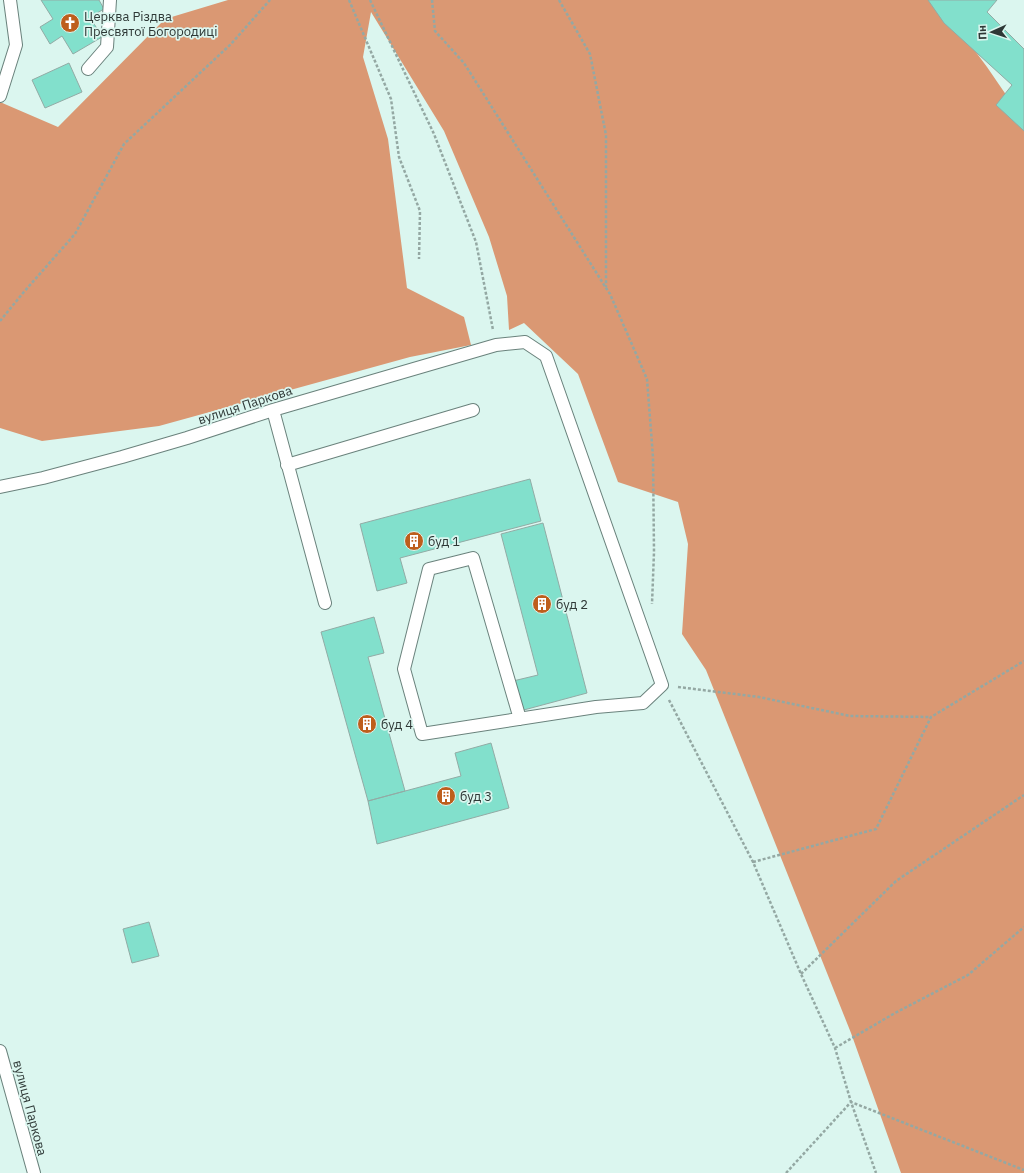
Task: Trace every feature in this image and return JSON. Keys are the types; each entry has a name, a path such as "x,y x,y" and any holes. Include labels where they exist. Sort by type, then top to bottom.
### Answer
{"lane":[{"path":"0,96 16,45 10,0"},
{"path":"88,69 107,46 110,0"},
{"name":"вулиця Паркова","path":"0,487 43,478 122,457 273,410 496,345 525,342 546,356 662,685"},
{"path":"273,410 324,603"},
{"path":"287,464 473,410"},
{"path":"520,719 473,558 429,569 404,669 422,734 520,719 596,707 643,703 662,685"},
{"name":"вулиця Паркова","path":"0,1051 34,1173"}],"path":[{"path":"0,321 75,234 124,144 231,44 270,0"},
{"path":"350,0 391,99 399,157 420,211 419,259"},
{"path":"370,0 434,134 476,242 496,345"},
{"path":"432,0 435,31 464,63 610,294 646,379 653,457 654,552 652,607"},
{"path":"559,0 590,54 606,135 606,288"},
{"path":"662,685 760,697 850,716 931,717 1024,661"},
{"path":"662,685 753,862 801,974 835,1048 851,1102 876,1173"},
{"path":"753,862 876,829 931,717"},
{"path":"801,974 896,881 1024,795"},
{"path":"835,1048 895,1013 968,975 1024,927"},
{"path":"851,1102 1024,1170"},
{"path":"786,1173 851,1102"}],"shaded area":[{"path":"228,0 937,0 987,67 1024,121 1024,1173 901,1173 851,1033 706,670 682,634 688,544 678,502 618,482 578,374 524,323 509,330 507,296 489,237 444,131 371,12 363,57 388,139 407,288 464,317 471,345 410,357 159,426 42,441 0,428 0,102 58,127 165,19"}],"building":[{"name":"Церква Різдва Пресвятої Богородиці","path":"41,0 99,0 104,9 90,17 102,37 73,54 62,36 50,44 40,27 53,19"},
{"path":"928,0 997,0 987,12 1024,49 1024,131 996,105 1012,85 944,23"},
{"path":"69,63 82,92 45,108 32,80"},
{"name":"буд 1","path":"530,479 541,521 400,558 407,583 377,591 360,524"},
{"name":"буд 2","path":"543,523 587,693 520,711 513,681 538,675 501,534"},
{"name":"буд 4","path":"374,617 384,653 368,657 405,791 368,801 321,632"},
{"name":"буд 3","path":"491,743 509,808 377,844 368,801 461,776 455,753"},
{"path":"149,922 159,956 132,963 123,929"}],"place":[{"name":"Церква Різдва Пресвятої Богородиці","path":"70,23"},
{"name":"буд 1","path":"414,541"},
{"name":"буд 2","path":"542,604"},
{"name":"буд 4","path":"367,724"},
{"name":"буд 3","path":"446,796"}]}
